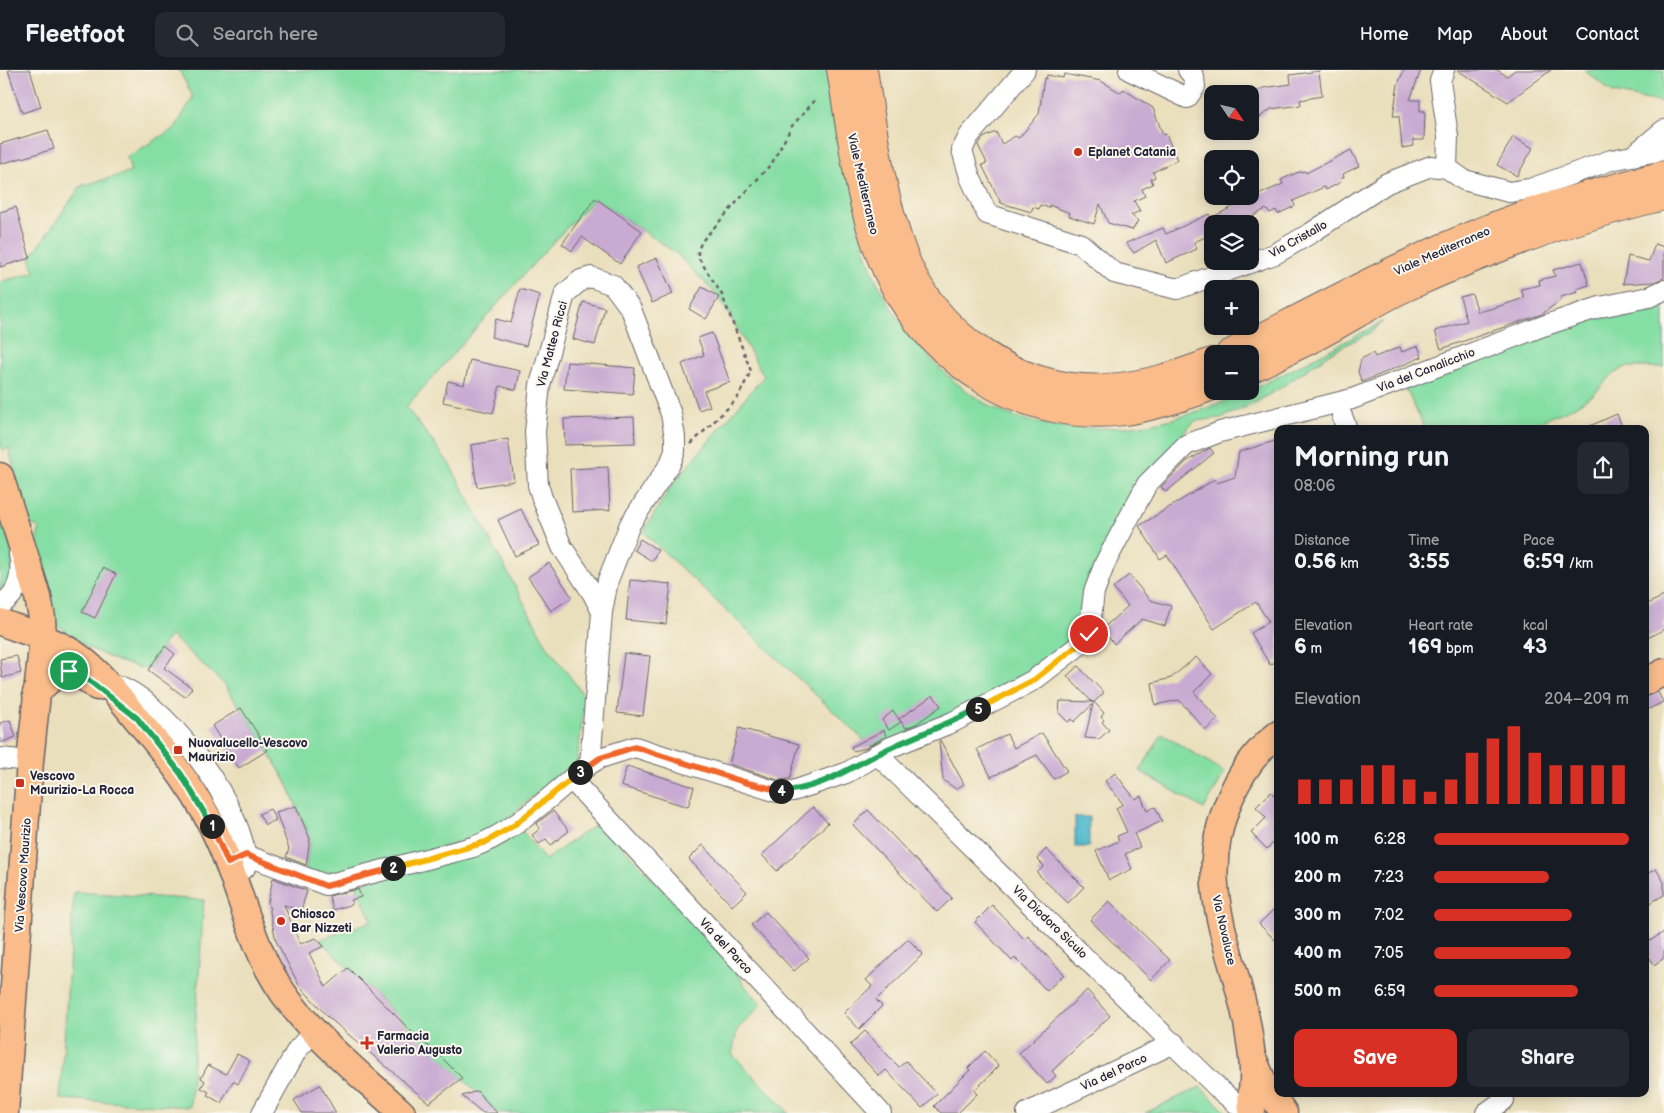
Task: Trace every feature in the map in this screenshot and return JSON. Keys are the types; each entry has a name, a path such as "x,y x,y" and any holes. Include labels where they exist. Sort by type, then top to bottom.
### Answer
{"highway":[{"name":"Viale Mediterraneo","path":"842,70 859,178 880,252 891,279 918,323 934,342 960,365 1007,393 1054,407 1082,411 1125,411 1172,401 1204,389"},
{"name":"Viale Mediterraneo","path":"863,70 880,174 903,256 915,282 933,308 959,334 983,354 1012,370 1039,380 1068,386 1105,388 1138,385 1168,378 1204,365"},
{"name":"Viale Mediterraneo","path":"1248,345 1349,293 1460,242 1535,212 1664,175"},
{"name":"Viale Mediterraneo","path":"1259,364 1405,288 1498,248 1554,227 1619,207 1664,196"},
{"path":"1498,248 1573,234 1664,210"}],"main road":[{"name":"Via Vescovo Maurizio","path":"0,476 38,597 43,637 9,932 6,1113"},
{"path":"0,622 43,637 78,656 108,683 137,718 181,774 206,815 237,859 240,896 269,969 288,999 314,1031 402,1113"},
{"path":"36,693 51,677 69,671 79,674 91,682 137,718"},
{"path":"1649,680 1664,672"},
{"name":"Via Novaluce","path":"1252,1054 1246,1022 1216,906 1213,857 1222,818 1233,790 1250,762 1274,738"},
{"path":"1252,1054 1253,1081 1246,1112 1272,1107 1284,1113"},
{"path":"1252,1054 1264,1084 1284,1113"}],"street":[{"name":"Via Cristallo","path":"1025,70 969,136 962,150 970,177 987,214 1081,244 1114,273 1177,289 1275,254 1311,234 1386,183 1431,166 1446,168"},
{"path":"1129,70 1187,98 1195,87 1194,77 1188,70"},
{"path":"1444,70 1440,81 1448,136 1446,168 1464,180 1509,192 1530,190 1611,160 1664,150"},
{"path":"1633,156 1664,130"},
{"name":"Via Matteo Ricci","path":"590,764 602,612 608,580 627,530 673,457 676,437 671,414 631,309 613,285 603,280 591,278 581,280 565,294 540,385 536,408 535,432 538,485 542,498 562,547 593,594 602,612"},
{"name":"Via del Canalicchio","path":"877,754 953,722 1034,680 1086,639 1089,634 1094,592 1105,563 1147,484 1186,445 1220,432 1352,399 1542,326 1600,307 1648,296 1664,290"},
{"path":"0,605 12,595 21,572 16,530"},
{"path":"108,683 120,684 148,702 201,763 229,806 241,833 237,859 317,884 336,884 486,842 513,826 590,764 600,758 635,747 769,789 793,791 846,773 877,754"},
{"name":"Via Diodoro Siculo","path":"877,754 1221,1091 1246,1112"},
{"path":"0,758 30,761"},
{"name":"Via del Parco","path":"570,779 881,1113"},
{"path":"262,1113 297,1050 314,1031"},
{"name":"Via del Parco","path":"1027,1113 1174,1043"},
{"path":"1486,1113 1504,1100"}],"path":[{"path":"673,457 699,439 737,399 751,371 722,295 698,257 698,250 702,241 712,229 772,163 792,126 817,98"}],"green space":[{"path":"179,70 829,70 865,248 876,280 885,298 923,351 954,381 988,405 1009,415 1033,422 1084,428 1136,426 1183,416 1226,400 1259,400 1259,386 1383,322 1371,332 1332,352 1253,404 1221,418 1195,421 1187,429 1144,481 1084,633 1034,675 945,720 871,747 643,532 672,485 764,376 719,297 677,254 595,198 543,253 406,407 449,463 546,644 585,697 577,762 534,795 508,819 470,840 334,877 305,873 310,839 287,783 250,722 224,684 170,635 148,670 117,661 87,647 57,625 48,606 32,556 40,528 22,520 10,479 16,477 9,448 3,451 0,442 0,282 35,272 30,258 81,186 131,172 127,157 175,128 193,97"},
{"path":"1584,70 1664,70 1664,103 1613,93"},
{"path":"1664,297 1664,367 1626,367 1613,374 1593,395 1568,410 1532,425 1423,425 1405,387 1562,326"},
{"path":"0,510 9,542 12,564 11,574 7,583 0,591"},
{"path":"1162,734 1225,772 1204,809 1140,771"},
{"path":"599,822 729,959 745,986 762,1004 737,1030 732,1054 789,1113 498,1113 319,940 372,921 356,885 520,828 545,860"},
{"path":"74,892 204,900 190,1107 60,1099"},
{"path":"1200,1087 1227,1113 1145,1113"}],"water":[{"path":"1075,817 1089,817 1089,847 1075,847"}],"building":[{"path":"8,70 30,70 41,107 22,113"},
{"path":"1404,70 1421,70 1410,100 1420,100 1420,111 1425,111 1424,140 1413,140 1414,146 1402,148 1399,116 1393,116 1398,84"},
{"path":"1457,70 1497,70 1507,76 1515,70 1551,70 1508,102"},
{"path":"1319,71 1322,96 1300,100 1301,105 1271,109 1259,118 1259,90 1263,88 1291,84 1290,75"},
{"path":"1064,74 1101,81 1121,93 1123,89 1153,108 1163,135 1166,134 1177,160 1153,172 1155,177 1151,179 1153,184 1142,189 1145,196 1134,201 1140,211 1131,215 1138,221 1132,230 1108,223 1100,204 1094,224 1069,216 1070,213 1049,205 1049,208 1040,205 1039,209 1033,207 1031,212 1001,203 982,165 987,163 978,145 983,138 996,132 1002,144 1015,136 1019,138 1039,114 1044,78 1046,79 1047,75 1063,78"},
{"path":"48,130 54,149 0,164 0,144"},
{"path":"1513,137 1533,148 1517,176 1497,165"},
{"path":"1351,150 1359,166 1343,174 1344,177 1340,179 1341,182 1326,190 1324,187 1293,201 1295,206 1278,214 1276,210 1270,213 1266,209 1255,215 1217,215 1236,205 1259,205 1259,195 1283,184 1281,180 1296,173 1305,171 1306,173"},
{"path":"595,198 642,231 620,264 582,237 572,251 562,244"},
{"path":"16,207 30,258 0,267 0,212"},
{"path":"1204,216 1204,238 1194,242 1197,249 1166,263 1156,240 1134,253 1126,243 1163,228 1166,234"},
{"path":"1655,244 1664,247 1664,278 1653,282 1623,284 1628,256 1649,261"},
{"path":"657,258 673,294 652,303 636,267"},
{"path":"1582,262 1589,285 1577,289 1578,292 1561,297 1561,300 1542,314 1441,349 1435,331 1467,321 1460,297 1472,294 1478,312 1494,308 1524,298 1521,289 1540,285 1539,280 1555,276 1553,270"},
{"path":"702,287 719,297 706,319 689,309"},
{"path":"520,289 540,295 526,346 491,337 496,319 511,323"},
{"path":"583,302 605,308 595,345 573,339"},
{"path":"712,333 730,382 704,391 710,406 699,410 682,364 704,355 698,338"},
{"path":"1418,346 1422,357 1362,382 1358,372 1361,359 1373,353 1375,357 1400,347 1402,352"},
{"path":"470,360 520,371 516,390 500,386 493,413 443,402 448,381 464,385"},
{"path":"567,362 635,368 633,394 564,389"},
{"path":"1617,414 1621,425 1592,425"},
{"path":"634,417 635,443 565,445 564,419"},
{"path":"508,439 514,481 477,487 471,445"},
{"path":"1274,441 1274,662 1270,665 1251,633 1269,622 1256,602 1214,629 1167,555 1160,559 1139,526 1215,479 1217,483 1235,477 1239,452"},
{"path":"1210,448 1214,453 1166,492 1161,487 1187,461"},
{"path":"608,467 610,510 572,512 570,469"},
{"path":"521,509 539,545 515,556 498,520"},
{"path":"640,539 658,550 652,561 634,550"},
{"path":"549,563 572,597 551,611 528,577"},
{"path":"103,568 116,574 95,618 82,612"},
{"path":"1129,575 1150,600 1171,606 1165,626 1142,619 1114,644 1102,629 1128,606 1113,588"},
{"path":"630,580 671,584 666,624 626,620"},
{"path":"1664,596 1664,630 1649,637 1649,603"},
{"path":"165,646 175,654 164,668 192,688 185,697 148,670"},
{"path":"624,653 650,656 643,716 617,713"},
{"path":"17,656 21,673 2,678 0,659"},
{"path":"1196,657 1212,674 1194,692 1218,719 1206,730 1179,700 1155,705 1152,683 1171,678"},
{"path":"1078,666 1104,693 1093,703 1067,676"},
{"path":"1658,692 1663,702 1649,709 1649,695"},
{"path":"933,695 941,706 916,724 906,728 899,719"},
{"path":"1060,701 1094,702 1104,713 1101,717 1104,720 1102,722 1109,730 1099,739 1085,738 1093,704 1074,722 1072,719 1068,722 1059,713"},
{"path":"241,708 268,750 239,768 212,726"},
{"path":"893,711 901,722 889,730 882,720"},
{"path":"10,720 16,737 0,743 0,723"},
{"path":"739,728 799,744 790,779 778,780 729,764"},
{"path":"884,730 886,736 866,748 853,751 851,747"},
{"path":"1042,733 1067,771 1054,779 1037,755 991,777 977,749 1007,734 1014,748"},
{"path":"940,740 964,784 956,789 943,780"},
{"path":"627,766 694,787 688,807 621,786"},
{"path":"1115,773 1135,799 1141,796 1147,811 1155,807 1162,821 1134,834 1140,847 1125,854 1132,869 1109,880 1096,851 1119,841 1117,836 1127,832 1116,808 1123,804 1105,781"},
{"path":"1271,792 1274,795 1274,842 1267,849 1251,833 1266,818 1256,807"},
{"path":"296,806 310,839 306,865 286,857 289,849 276,812"},
{"path":"813,807 828,823 777,871 762,855"},
{"path":"270,809 276,820 265,825 259,814"},
{"path":"868,810 952,898 937,912 853,825"},
{"path":"553,811 569,831 551,845 546,839 539,844 532,835 540,829 536,824"},
{"path":"703,845 747,892 732,906 689,859"},
{"path":"1046,849 1084,887 1068,903 1037,873 1044,866 1037,859"},
{"path":"1656,869 1664,882 1664,895 1649,904 1649,873"},
{"path":"273,878 307,891 301,911 284,905 300,944 316,938 324,946 309,953 326,987 348,968 418,1038 436,1052 462,1078 429,1103 328,1017 299,985 276,941 268,902"},
{"path":"358,889 361,897 351,900 353,904 333,910 329,896"},
{"path":"1109,901 1170,960 1151,980 1090,920"},
{"path":"992,905 1025,940 1028,936 1064,974 1047,991 1015,958 1012,961 975,922"},
{"path":"1274,909 1274,939 1259,924"},
{"path":"766,912 809,958 794,971 751,925"},
{"path":"1664,932 1664,958 1654,965 1649,957 1649,941"},
{"path":"908,939 923,954 876,1000 882,1006 859,1029 844,1013 872,986 866,980"},
{"path":"1087,990 1110,1016 1052,1071 1056,1076 1047,1084 1019,1053"},
{"path":"865,1031 899,1067 906,1061 937,1094 922,1108 886,1070 879,1076 850,1045"},
{"path":"985,1051 999,1066 974,1091 977,1094 958,1113 941,1113 934,1106 970,1070 968,1068"},
{"path":"237,1054 250,1061 238,1084 233,1081 221,1103 207,1095 209,1092 201,1088 205,1081 201,1078 208,1065 226,1074"},
{"path":"320,1085 336,1113 302,1113 294,1100"},
{"path":"477,1091 497,1113 483,1113 462,1096"}],"place":[{"name":"Eplanet Catania","path":"1078,152"},
{"name":"Nuovalucello-Vescovo Maurizio","path":"178,750"},
{"name":"Vescovo Maurizio-La Rocca","path":"20,783"},
{"name":"Chiosco Bar Nizzeti","path":"281,921"},
{"name":"Farmacia Valerio Augusto","path":"367,1043"}],"route":[{"path":"69,671 79,674 91,682 137,718 181,774 219,841 228,863 246,855 326,886 486,842 513,826 590,764 600,758 635,747 777,792 793,791 810,786 846,773 891,747 953,722 1034,680 1086,639 1089,634"}]}
